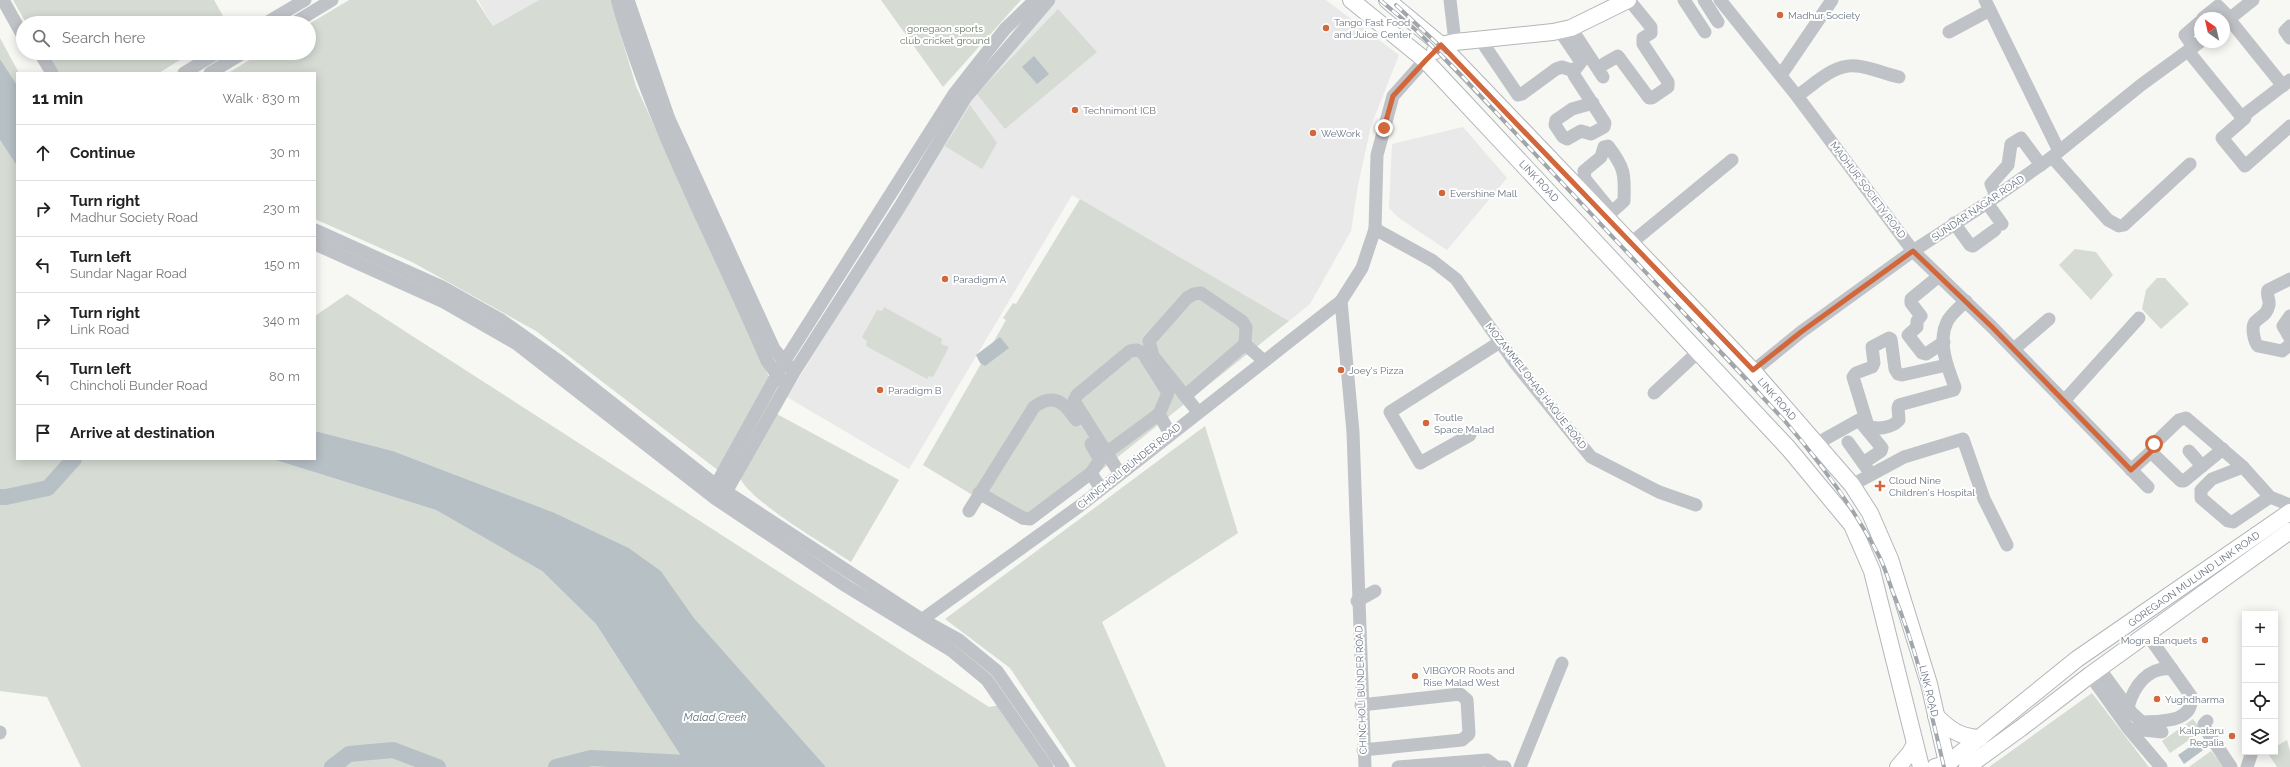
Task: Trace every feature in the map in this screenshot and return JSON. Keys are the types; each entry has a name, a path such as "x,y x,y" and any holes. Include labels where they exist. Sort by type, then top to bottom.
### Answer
{"main road":[{"name":"LINK ROAD","path":"1351,0 1426,60 1789,448 1852,525 1872,571 1921,767"},
{"name":"LINK ROAD","path":"1387,0 1448,44 1581,182 1609,214 1631,243 1753,370 1852,485 1870,513 1890,559 1929,684 1936,716 1943,766"},
{"path":"1448,44 1566,30 1628,0"},
{"name":"CHINCHOLI BUNDER ROAD","path":"1426,60 1448,44"},
{"path":"1648,298 1668,282"},
{"name":"GOREGAON MULUND LINK ROAD","path":"1943,766 1980,738 2077,659 2290,512"},
{"name":"GOREGAON MULUND LINK ROAD","path":"1967,767 2095,671 2290,531"},
{"path":"2202,573 2211,588"},
{"path":"1936,716 1951,731 1961,735 1980,738"},
{"path":"1898,767 1910,753 1915,744"}],"street":[{"path":"3,0 16,23"},
{"path":"11,0 19,16"},
{"path":"278,16 305,0"},
{"path":"306,16 332,0"},
{"path":"617,0 630,48 669,119 774,349 794,372"},
{"path":"628,0 654,92 767,361 785,386"},
{"path":"719,492 784,362 922,143 976,64 1005,29 1035,0"},
{"path":"719,492 785,386 900,208 966,97 1050,0"},
{"path":"1448,44 1450,0"},
{"path":"1566,30 1604,71 1618,56 1649,98 1652,98 1668,87 1668,82 1643,44 1643,38 1650,33 1651,27 1628,0"},
{"path":"1684,0 1705,32"},
{"path":"1704,0 1718,22"},
{"name":"MADHUR SOCIETY ROAD","path":"1720,0 1781,75 1913,251 2014,349 2148,487"},
{"path":"1781,75 1832,0"},
{"path":"2230,18 2250,1"},
{"path":"1949,32 1987,5 2050,157"},
{"path":"2210,12 2218,6 2222,12"},
{"path":"2230,22 2286,83 2243,116 2245,118 2222,138 2245,166 2290,126"},
{"path":"2290,26 2285,31 2290,38"},
{"path":"2194,27 2185,35 2194,47"},
{"path":"1566,30 1581,62 1574,71 1574,75 1593,103"},
{"path":"1480,39 1518,94 1522,94 1556,69 1562,67 1574,71"},
{"name":"SUNDAR NAGAR ROAD","path":"1753,370 1801,332 1913,251 1991,200 2050,157 2141,84 2194,47"},
{"path":"2195,48 2237,113 2243,116"},
{"path":"37,60 43,72"},
{"path":"44,60 51,72"},
{"path":"186,72 205,60"},
{"path":"212,72 231,60"},
{"name":"CHINCHOLI BUNDER ROAD","path":"918,623 1101,489 1341,301 1362,268 1375,229 1376,155 1393,96 1426,60"},
{"path":"1797,96 1837,68 1846,66 1858,66 1899,77"},
{"path":"1954,224 1970,245 1973,246 1999,227 1991,200 1991,184 2008,165 2011,144 2020,138 2050,157 2108,220 2119,226 2124,225 2190,164"},
{"path":"922,143 934,149"},
{"path":"1581,182 1584,171 1601,157 1604,147 1608,146 1619,160 1625,174 1624,201 1609,214"},
{"path":"1631,243 1732,160"},
{"name":"MOZAMMEL OHAB HAQUE ROAD","path":"1375,229 1434,261 1456,279 1500,342 1590,457 1660,492 1696,505"},
{"path":"316,230 435,283 501,320 559,361 719,492"},
{"path":"316,244 444,302 517,344 846,586 918,623 959,640 996,672 1063,767"},
{"path":"1940,276 1911,299 1911,303 1921,316 1917,322 1917,327 1908,335 1922,353 1926,354 1944,342"},
{"path":"2290,280 2268,290 2269,304 2266,314 2255,322 2253,326 2256,343 2258,346 2282,351 2290,345"},
{"path":"1185,396 1245,344 1246,327 1242,321 1202,293 1194,294 1187,298 1149,341 1153,356 1185,396 1198,412"},
{"name":"CHINCHOLI BUNDER ROAD","path":"1341,301 1353,432 1357,601 1365,767"},
{"path":"1947,366 1902,375 1898,374 1891,339 1889,338 1875,344 1872,347 1874,363 1872,367 1856,373 1853,378 1868,426 1874,429 1895,425 1899,420 1899,405 1954,390 1955,387 1947,366 1944,342 1947,321 1966,301"},
{"path":"2290,316 2283,326 2290,338"},
{"path":"2064,401 2139,318"},
{"path":"2014,349 2049,319"},
{"path":"1470,435 1420,463 1390,412 1500,342"},
{"path":"1245,344 1264,361"},
{"path":"1106,453 1159,414 1168,398 1167,390 1143,353 1137,350 1130,351 1076,395 1074,401 1106,453 1120,474"},
{"path":"1654,393 1698,352"},
{"path":"969,511 979,493 1034,407 1041,402 1049,400 1059,401 1067,406 1098,454 1100,460 1091,473 1030,519 1023,518 979,493"},
{"path":"1159,414 1170,434"},
{"path":"2131,470 2154,449 2154,444 2179,420 2186,418 2243,467 2270,497 2290,505"},
{"path":"1816,444 1859,420 1882,448 1881,451 1863,463"},
{"path":"1852,485 1904,457 1963,439 1984,499 2007,546"},
{"path":"1848,442 1871,475"},
{"path":"2151,452 2181,481 2184,481 2223,449"},
{"path":"2189,451 2202,466"},
{"path":"2243,467 2236,468 2212,479 2201,490 2201,498 2228,521 2233,522 2270,497"},
{"path":"1091,473 1101,489"},
{"path":"1357,601 1375,591"},
{"path":"918,623 987,680 1048,767"},
{"path":"2095,671 2108,683 2124,706 2142,722 2173,721 2187,711 2192,702 2191,696 2147,634"},
{"path":"1520,767 1562,663"},
{"path":"2124,706 2136,685 2158,669 2172,670"},
{"path":"2108,683 2128,728 2161,767"},
{"path":"1361,705 1460,694 1467,700 1469,734 1462,740 1363,750"},
{"path":"2207,721 2204,724 2204,727 2231,767"},
{"path":"2128,728 2162,732"},
{"path":"2247,767 2251,755"},
{"path":"1398,767 1487,760 1496,767 1505,767"}],"shaded area":[{"path":"478,0 539,0 493,26"},
{"path":"1057,0 1326,0 1399,55 1371,126 1358,185 1351,231 1310,304 1289,321 1072,195 909,469 787,397 973,97"},
{"name":"Evershine Mall","path":"1463,127 1507,178 1447,250 1399,218 1389,208 1392,144"}],"green space":[{"path":"13,0 214,0 223,16 22,16"},
{"path":"349,0 476,0 493,26 539,0 610,0 636,86 769,377 719,471 536,331 412,262 316,219 316,72 230,72 249,60 316,60 316,20"},
{"name":"goregaon sports club cricket ground","path":"881,0 1021,0 943,87"},
{"path":"1058,9 1097,52 1005,129 977,94"},
{"path":"0,38 18,72 16,72 16,83 0,59"},
{"path":"48,60 180,60 161,72 55,72"},
{"path":"970,105 997,143 982,169 945,146"},
{"path":"0,140 16,164 16,460 275,460 436,510 542,571 596,624 688,767 81,767 47,697 0,691"},
{"path":"1080,199 1289,321 1036,522 1022,525 923,465 1006,320 1003,318 1013,303 1016,304"},
{"path":"2075,249 2096,252 2113,275 2091,300 2059,265"},
{"path":"2157,278 2165,278 2189,304 2161,329 2142,309 2146,290"},
{"path":"347,294 989,707 1000,705 1040,767 826,767 694,618 661,571 629,548 555,513 393,451 316,431 316,315"},
{"path":"884,307 942,339 941,344 949,347 933,377 929,376 927,379 866,346 867,341 862,337 877,310 882,311"},
{"path":"775,413 899,480 851,562 774,511 747,488 740,478"},
{"path":"1205,426 1238,533 1102,622 1166,767 1076,767 1010,668 945,619"},
{"path":"2092,693 2149,767 1989,767"},
{"path":"2193,719 2202,731 2170,753 2162,741"},
{"path":"2287,740 2290,751 2290,767 2277,767 2269,755 2278,755 2278,745"},
{"path":"2211,751 2224,767 2189,767"}],"water":[{"path":"1034,56 1049,74 1037,84 1022,67"},
{"path":"0,59 16,83 16,164 0,140"},
{"path":"1000,337 1009,348 985,366 980,363 976,355"},
{"name":"Malad Creek","path":"316,431 393,451 555,513 629,548 661,571 694,618 826,767 688,767 596,624 542,571 436,510 275,460 316,460"},
{"path":"2200,740 2206,748 2184,764 2178,755"}],"waterway":[{"path":"0,497 48,488 73,460"},
{"path":"332,767 349,754 393,750 438,767"},
{"path":"556,767 591,758 686,763"}],"railway":[{"path":"1380,0 1417,31 1463,77 1784,420 1823,468 1857,518 1884,567 1915,655 1928,700 1944,767"},
{"path":"1396,5 1446,52"}],"place":[{"name":"Madhur Society","path":"1780,15"},
{"name":"Tango Fast Food and Juice Center","path":"1326,28"},
{"name":"Technimont ICB","path":"1075,110"},
{"name":"WeWork","path":"1313,133"},
{"name":"Evershine Mall","path":"1442,193"},
{"name":"Paradigm A","path":"945,279"},
{"name":"Joey's Pizza","path":"1341,370"},
{"name":"Paradigm B","path":"880,390"},
{"name":"Toutle Space Malad","path":"1426,423"},
{"name":"Cloud Nine Children's Hospital","path":"1880,486"},
{"name":"Mogra Banquets","path":"2205,640"},
{"name":"VIBGYOR Roots and Rise Malad West","path":"1415,676"},
{"name":"Yughdharma","path":"2157,699"},
{"name":"Kalpataru Regalia","path":"2232,736"}],"route":[{"path":"1384,128 1393,96 1441,45 1753,370 1801,332 1913,251 1992,327 2131,470 2154,449 2154,444"}]}
